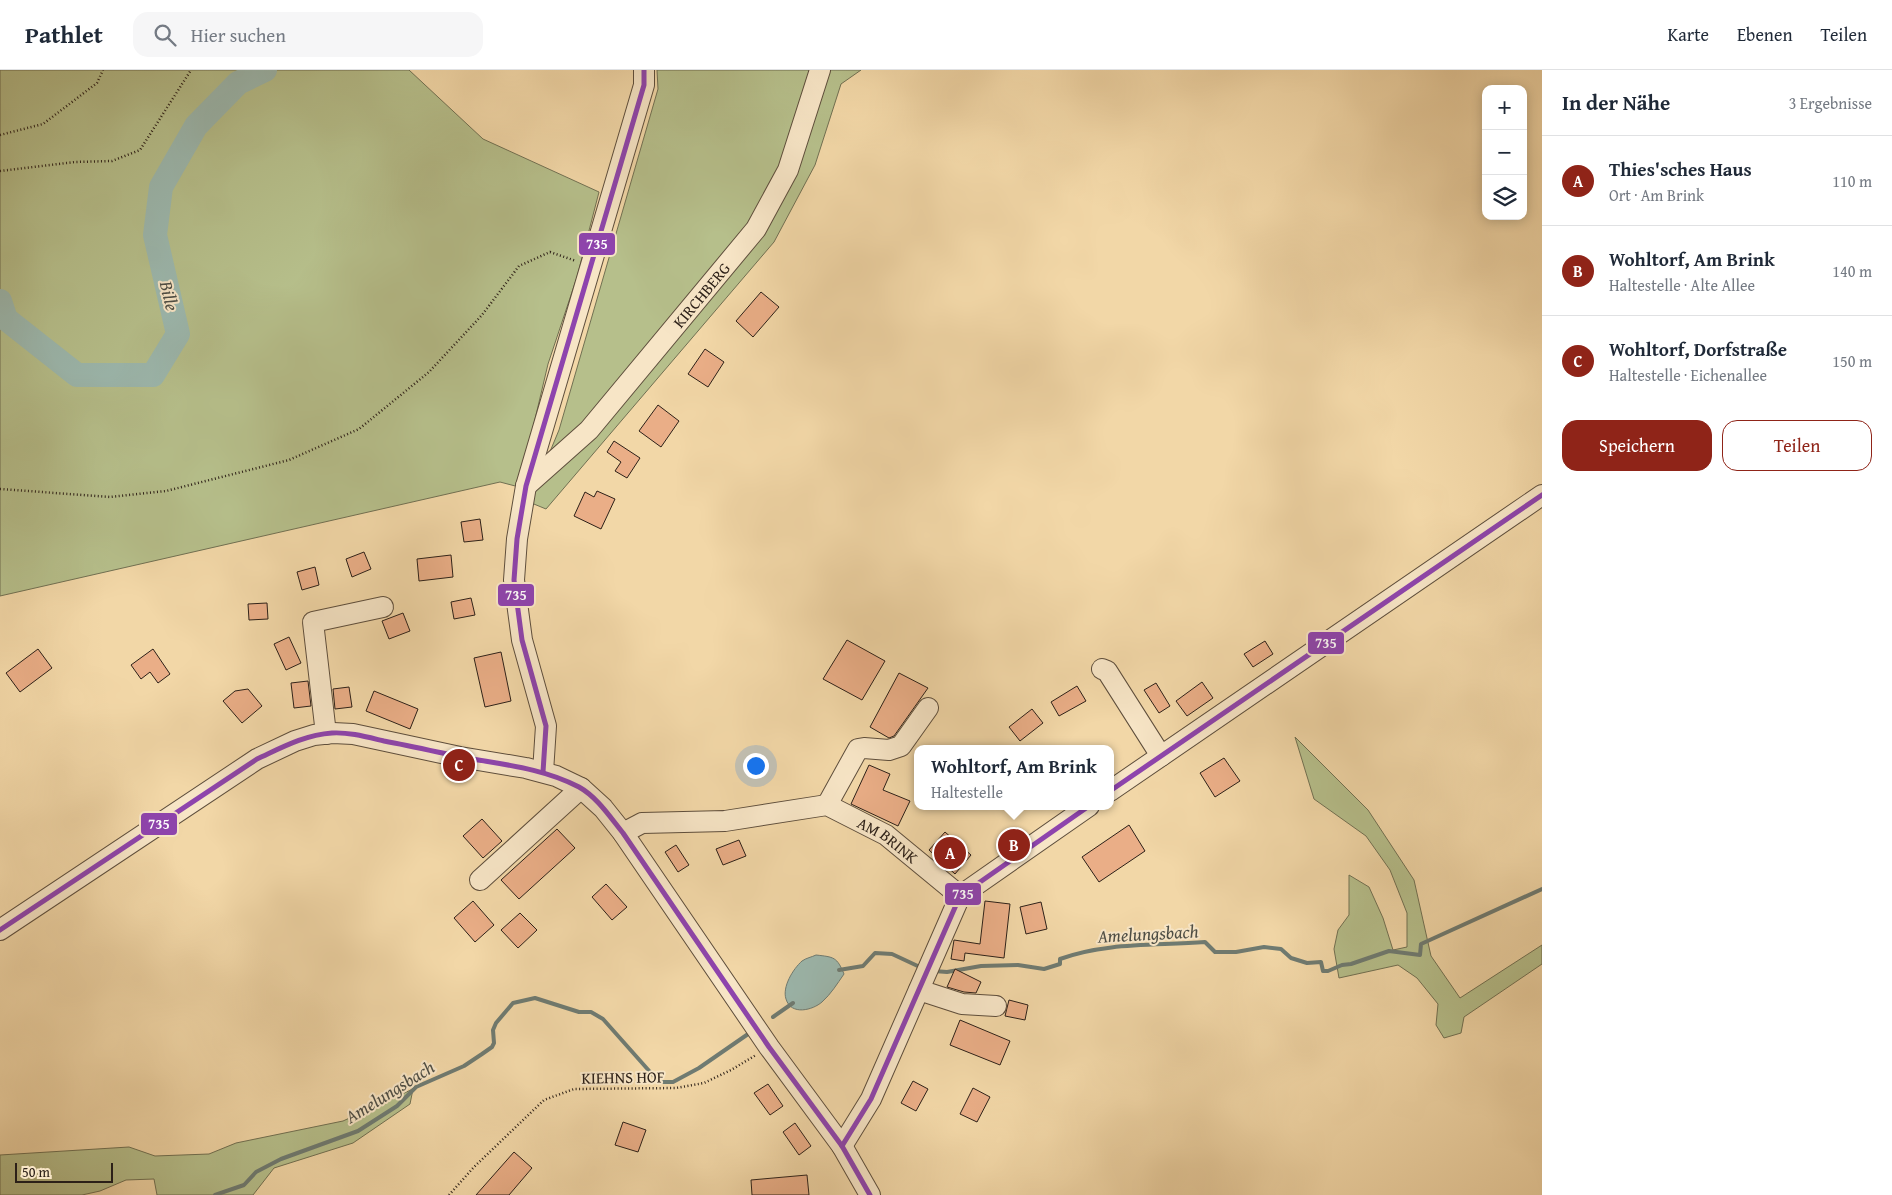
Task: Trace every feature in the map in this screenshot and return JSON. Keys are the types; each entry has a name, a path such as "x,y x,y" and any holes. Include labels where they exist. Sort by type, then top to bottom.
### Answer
{"street":[{"path":"543,772 546,726 522,640 514,580 517,539 526,486 644,85 644,70"},
{"name":"KIRCHBERG","path":"526,486 589,430 756,229 788,170 822,71"},
{"path":"1114,788 1542,495"},
{"path":"326,734 313,622 383,607"},
{"path":"1102,669 1107,671 1160,756"},
{"path":"622,833 642,822 725,821 827,805 858,749 889,750 901,746 928,708"},
{"path":"0,930 257,760 295,741 326,734 353,734 460,757 543,772 581,788 603,808 770,1047 842,1146 870,1195"},
{"path":"480,880 581,788"},
{"name":"AM BRINK","path":"827,805 886,835 960,896"},
{"path":"842,1146 871,1100 960,896 1083,810"},
{"path":"919,990 962,1004 996,1006"}],"path":[{"path":"0,135 43,124 97,83 103,70"},
{"path":"0,171 75,162 112,160 140,150 191,70"},
{"path":"0,490 110,497 166,491 289,460 358,428 429,372 482,315 519,266 550,252 592,266"},
{"name":"KIEHNS HOF","path":"449,1195 474,1167 544,1100 574,1089 676,1088 704,1083 731,1070 770,1047"}],"green space":[{"path":"0,70 409,70 483,139 599,192 577,277 548,364 519,487 500,482 0,596"},
{"path":"657,70 861,70 841,84 815,165 774,242 546,509 529,502 559,430 658,89"},
{"path":"1295,737 1368,810 1414,880 1431,956 1460,998 1542,945 1542,964 1464,1017 1461,1033 1444,1038 1436,1025 1438,1004 1417,978 1398,965 1339,978 1334,949 1338,930 1349,915 1349,875 1369,887 1383,918 1393,950 1407,947 1407,913 1390,870 1366,836 1314,799"},
{"path":"413,1089 410,1104 353,1143 274,1168 253,1195 157,1195 154,1179 126,1180 100,1191 82,1195 0,1195 0,1155 129,1147 155,1156 209,1154 236,1143 343,1121"}],"water":[{"path":"816,955 827,956 837,961 844,974 822,1002 808,1009 797,1010 792,1008 786,999 787,984 802,961"}],"building":[{"path":"761,292 779,307 753,337 736,321"},
{"path":"705,349 724,362 708,387 688,374"},
{"path":"658,405 679,421 661,447 639,431"},
{"path":"614,441 640,458 627,478 615,471 621,462 607,452"},
{"path":"597,491 615,499 601,529 574,516 585,492 594,497"},
{"path":"480,519 483,540 464,542 461,522"},
{"path":"364,552 371,569 352,577 346,559"},
{"path":"451,555 453,577 419,581 417,559"},
{"path":"315,567 319,585 302,590 297,572"},
{"path":"471,598 475,615 454,619 451,602"},
{"path":"267,603 268,619 249,620 248,604"},
{"path":"403,613 410,631 389,639 382,621"},
{"path":"289,637 301,663 286,670 274,644"},
{"path":"847,640 885,661 862,700 823,679"},
{"path":"1265,641 1273,654 1253,667 1244,654"},
{"path":"38,649 52,668 20,692 6,673"},
{"path":"153,649 170,674 158,683 150,672 141,679 131,665"},
{"path":"501,652 511,701 485,707 474,658"},
{"path":"899,673 928,688 894,736 889,738 870,727"},
{"path":"308,681 311,706 294,708 291,683"},
{"path":"1202,682 1213,698 1187,716 1176,701"},
{"path":"1156,683 1170,706 1159,713 1144,690"},
{"path":"1077,686 1086,701 1059,716 1051,702"},
{"path":"349,687 352,707 335,709 333,689"},
{"path":"248,689 262,706 242,723 223,701 235,691"},
{"path":"374,691 418,709 410,729 366,711"},
{"path":"1032,709 1043,723 1020,741 1009,727"},
{"path":"1224,758 1240,781 1215,797 1200,773"},
{"path":"869,765 890,774 883,790 910,801 898,826 851,804"},
{"path":"482,819 502,841 483,858 463,836"},
{"path":"1129,825 1145,851 1099,882 1082,857"},
{"path":"557,829 575,848 519,899 501,880"},
{"path":"945,832 971,855 955,874 929,850"},
{"path":"739,840 746,856 723,865 716,849"},
{"path":"676,845 689,865 678,872 665,852"},
{"path":"606,884 627,907 612,920 592,897"},
{"path":"473,901 494,925 475,942 454,918"},
{"path":"985,901 1010,904 1004,958 965,953 964,961 951,959 954,940 980,944"},
{"path":"1041,902 1047,929 1026,934 1020,907"},
{"path":"520,913 537,930 518,948 501,930"},
{"path":"955,969 981,982 976,993 947,987"},
{"path":"1009,1000 1028,1005 1025,1020 1005,1016"},
{"path":"960,1020 1010,1041 1000,1065 950,1045"},
{"path":"913,1081 928,1089 916,1111 901,1103"},
{"path":"768,1084 783,1106 770,1115 754,1093"},
{"path":"973,1088 990,1097 977,1122 960,1114"},
{"path":"623,1122 646,1130 638,1152 615,1145"},
{"path":"795,1123 811,1146 799,1155 783,1132"},
{"path":"514,1152 532,1168 509,1195 476,1195"},
{"path":"807,1175 809,1195 752,1195 751,1180"}],"waterway":[{"name":"Bille","path":"0,301 6,319 77,375 153,375 178,334 155,235 161,187 196,126 238,83 265,70"},
{"name":"Amelungsbach","path":"934,971 947,972 981,966 1018,965 1044,969 1060,964 1060,959 1095,950 1113,947 1205,942 1215,952 1236,952 1264,947 1281,949 1291,958 1307,963 1321,962 1323,971 1328,971 1389,951 1420,955 1421,944 1542,889"},
{"name":"Amelungsbach","path":"839,970 863,966 875,953 892,954 922,968"},
{"name":"Amelungsbach","path":"215,1195 244,1185 256,1172 281,1159 358,1131 397,1106 416,1087 464,1066 492,1047 494,1043 493,1030 496,1023 513,1003 535,998 579,1012 591,1012 603,1019 661,1082 673,1082 699,1068 751,1032"},
{"name":"Amelungsbach","path":"773,1017 793,1003"}],"transit line":[{"name":"735","path":"543,772 546,726 522,640 514,580 517,539 526,486 644,85 644,70"},
{"name":"735","path":"1114,788 1542,495"},
{"name":"735","path":"0,930 257,759 312,736 332,733 351,734 548,774 586,791 603,808 623,833 769,1047 842,1146 870,1195"},
{"name":"735","path":"960,896 1083,810"},
{"name":"735","path":"842,1146 871,1099 960,896"}],"place":[{"name":"Wohltorf, Dorfstraße","path":"459,765"},
{"name":"Wohltorf, Am Brink","path":"1014,845"},
{"name":"Thies'sches Haus","path":"950,853"}]}
